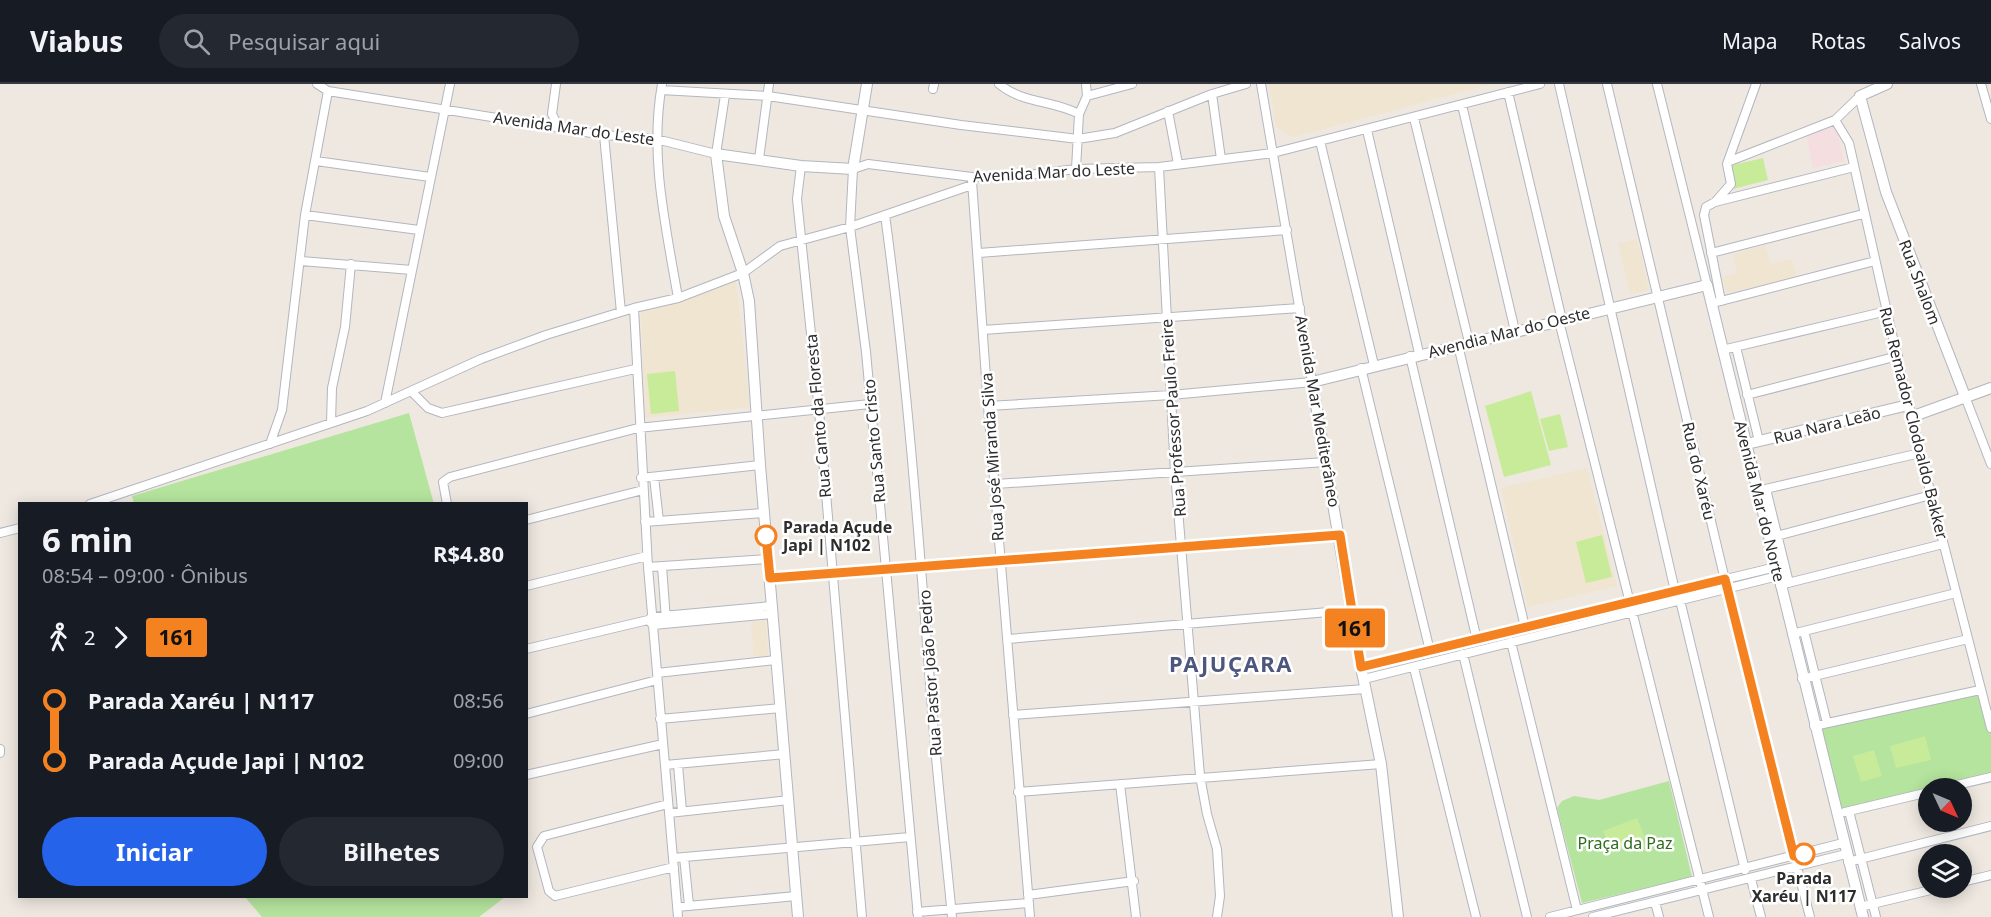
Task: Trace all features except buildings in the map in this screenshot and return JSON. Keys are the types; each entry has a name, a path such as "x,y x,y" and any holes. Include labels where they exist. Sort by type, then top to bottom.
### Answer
{"street":[{"name":"Avenida Mar do Leste","path":"317,84 328,91 604,135 656,139 716,154 801,166 852,169 868,164 972,181 1077,169 1159,167 1273,153 1540,84"},
{"path":"385,403 450,84"},
{"path":"556,84 552,114 559,128"},
{"path":"759,159 769,84"},
{"name":"Rua Santo Cristo","path":"867,84 852,169 850,227 860,296 917,915"},
{"path":"999,84 1026,100 1057,105 1079,114"},
{"path":"1077,169 1079,114 1087,96 1086,84"},
{"path":"1087,96 1132,84"},
{"path":"678,298 660,187 656,139 662,87 768,96 961,125 1078,139 1115,133 1212,93 1246,84"},
{"name":"Avenida Mar Mediterâneo","path":"1261,84 1361,667 1381,764 1398,917"},
{"path":"1559,84 1676,591"},
{"name":"Rua do Xaréu","path":"1607,84 1726,584 1794,856"},
{"name":"Avenida Mar do Norte","path":"1657,84 1707,285 1716,302 1722,350 1762,490 1802,679 1861,912"},
{"path":"1756,84 1727,168 1731,184 1706,207 1704,215 1716,302 1875,261"},
{"path":"1730,161 1835,120 1860,96 1887,84"},
{"path":"1981,84 1991,119"},
{"path":"270,444 282,410 305,215 328,91"},
{"path":"1508,92 1628,602 1709,917"},
{"path":"1212,93 1221,159"},
{"path":"725,94 716,154 724,216 743,273 749,301 760,465 798,917"},
{"name":"Rua Shalom","path":"1860,96 1886,192 1991,464"},
{"path":"1462,105 1515,331"},
{"path":"1168,111 1179,164"},
{"path":"1414,118 1526,627"},
{"name":"Rua Remador Clodoaldo Bakker","path":"1835,120 1849,143 1863,214 1908,405 1991,728"},
{"path":"1367,130 1477,640"},
{"path":"604,135 621,312"},
{"path":"1320,141 1374,365"},
{"path":"316,161 430,177"},
{"name":"Rua Canto da Floresta","path":"801,166 797,199 819,411 862,917"},
{"name":"Rua Professor Paulo Freire","path":"1159,167 1175,473 1196,701 1200,776 1217,849 1220,896 1217,917"},
{"path":"1713,202 1854,167"},
{"path":"96,502 385,403 481,359 621,312 678,298 743,273 780,246 850,227 972,181"},
{"name":"Rua José Miranda Silva","path":"972,181 1018,792 1030,917"},
{"path":"1711,253 1863,214"},
{"path":"305,215 419,230"},
{"name":"Rua Pastor João Pedro","path":"885,215 922,565 936,757 952,913"},
{"path":"979,253 1287,230"},
{"path":"301,261 412,270"},
{"path":"331,423 332,388 345,327 351,264"},
{"name":"Avendia Mar do Oeste","path":"1312,382 1361,368 1707,285"},
{"path":"634,308 638,428 651,621 678,917"},
{"path":"983,330 1300,308"},
{"path":"1722,350 1887,311"},
{"path":"1736,347 1759,441"},
{"path":"1747,395 1898,356"},
{"path":"1361,368 1430,651"},
{"path":"411,391 428,408 442,413 635,369"},
{"path":"988,406 1171,395 1312,382"},
{"path":"1911,417 1966,399 1991,388"},
{"path":"447,502 443,482 450,477 638,428 870,404"},
{"name":"Rua Nara Leão","path":"1747,444 1908,405"},
{"path":"1762,490 1920,453"},
{"path":"996,484 1326,462"},
{"path":"641,478 760,465"},
{"path":"654,477 658,521"},
{"path":"528,519 643,490"},
{"path":"1781,578 1773,537 1931,495"},
{"path":"645,522 764,513"},
{"path":"0,533 18,528"},
{"path":"770,578 831,571 1182,548 1340,535"},
{"path":"1361,667 1676,591 1781,578 1943,544"},
{"path":"528,586 647,556"},
{"path":"648,567 768,559"},
{"path":"662,566 666,619"},
{"path":"1012,715 1196,701 1365,684 1463,654 1680,600 1726,584"},
{"path":"1792,634 1956,593"},
{"path":"1680,600 1745,870"},
{"path":"528,649 651,621 772,610"},
{"path":"1008,639 1352,610"},
{"path":"1804,631 1827,723"},
{"path":"1802,679 1968,639"},
{"path":"1511,642 1577,910"},
{"path":"1463,654 1527,917"},
{"path":"528,713 657,676 776,660"},
{"path":"1414,668 1476,917"},
{"path":"1814,726 1980,690"},
{"path":"660,719 781,708"},
{"path":"528,775 663,744"},
{"path":"665,765 785,754"},
{"path":"1018,792 1200,776 1381,764"},
{"path":"678,765 682,811"},
{"path":"1972,781 1991,777"},
{"path":"1120,784 1134,882 1136,917"},
{"path":"1836,814 1918,795"},
{"path":"789,800 682,811 668,808 544,836 537,848 549,891 555,896 684,857 910,837"},
{"path":"1849,811 1876,917"},
{"path":"1550,917 1794,856 1846,853 1862,859 1991,826"},
{"path":"1593,917 1610,915 1846,853"},
{"path":"684,857 689,905"},
{"path":"1797,867 1810,917"},
{"path":"1972,880 1991,875"},
{"path":"1751,879 1761,917"},
{"path":"917,915 952,913 1134,882"},
{"path":"1861,912 1873,904 1918,893"},
{"path":"677,907 796,896"},
{"path":"1655,902 1659,917"}],"shaded area":[{"path":"1269,84 1492,84 1293,137 1276,127"},
{"path":"1836,126 1844,161 1813,168 1806,134"},
{"path":"1637,239 1649,290 1630,294 1618,244"},
{"path":"1765,245 1771,264 1792,259 1797,277 1727,293 1722,277 1737,273 1733,254"},
{"path":"736,281 750,407 644,418 641,309"},
{"path":"1587,468 1617,586 1528,607 1501,488"},
{"path":"766,620 768,655 754,656 751,622"}],"green space":[{"path":"1763,158 1768,180 1733,189 1729,166"},
{"path":"675,371 679,411 651,414 647,374"},
{"path":"1531,391 1551,465 1504,477 1485,406"},
{"path":"409,413 433,502 134,502 132,496"},
{"path":"1560,414 1568,447 1549,451 1540,419"},
{"path":"1602,535 1612,577 1586,583 1576,542"},
{"path":"1980,690 1991,729 1991,776 1972,780 1972,778 1918,778 1918,792 1835,811 1817,725"},
{"path":"1925,736 1931,760 1896,768 1890,746"},
{"path":"1874,750 1882,776 1861,782 1853,756"},
{"name":"Praça da Paz","path":"1669,781 1692,877 1582,903 1557,808 1562,801 1574,796 1599,800"},
{"path":"1637,818 1645,838 1612,853 1603,831"},
{"path":"246,898 504,898 479,917 262,917"}],"bus line":[{"name":"161","path":"766,536 770,578 831,571 1182,548 1340,535 1361,667 1725,579 1794,856 1804,854"}],"place":[{"name":"Parada Açude Japi | N102","path":"766,536"},
{"name":"Parada Xaréu | N117","path":"1804,854"}],"district":[{"name":"PAJUÇARA","path":"1231,664"}]}
